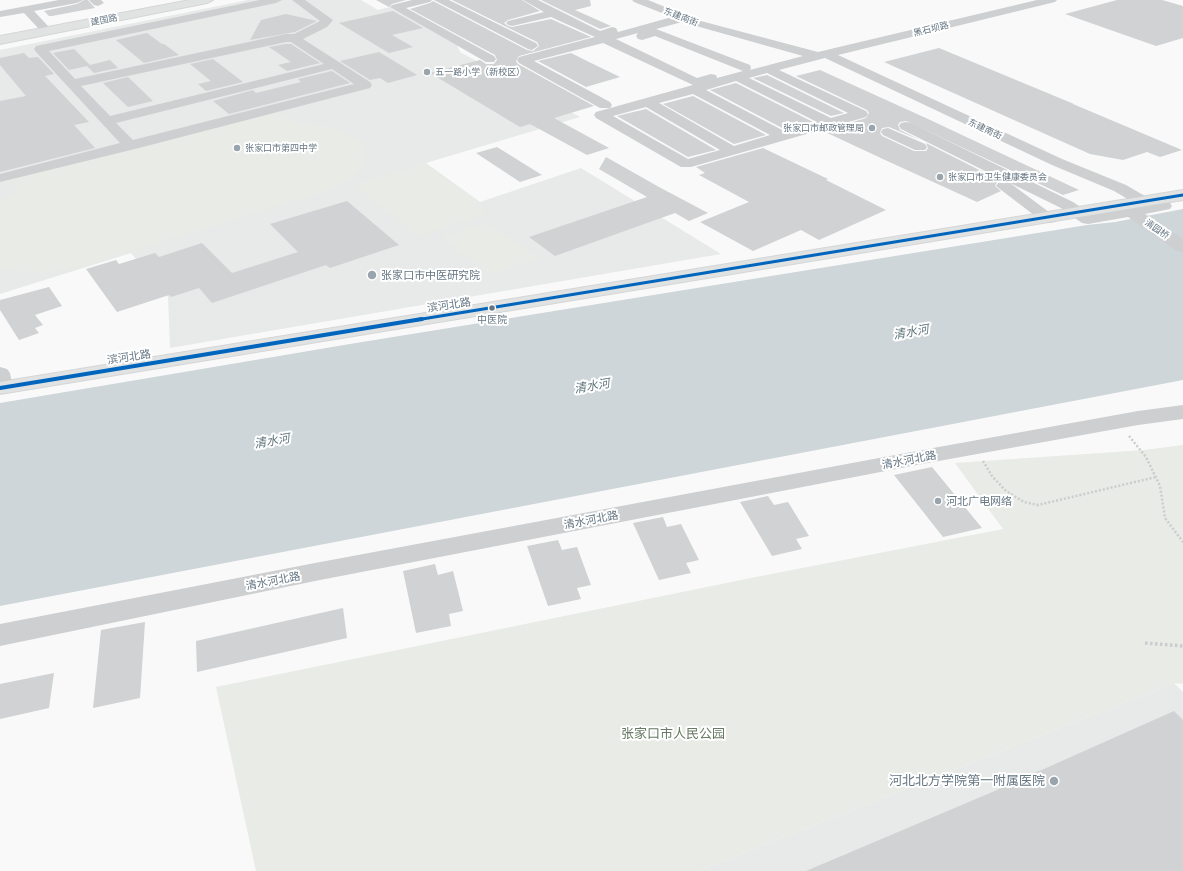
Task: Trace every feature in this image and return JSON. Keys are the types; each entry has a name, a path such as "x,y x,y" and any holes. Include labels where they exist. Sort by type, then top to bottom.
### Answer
{"main road":[{"name":"建国路","path":"0,34 44,21 176,0"},
{"name":"建国路","path":"0,40 207,0"},
{"name":"滨河北路","path":"1137,203 1183,187"},
{"name":"滨河北路","path":"1,381 1044,214 1078,212 1183,196"}],"street":[{"path":"0,14 32,5 74,0"},
{"path":"130,146 40,49 254,2 276,0"},
{"path":"71,84 286,38 297,38 323,25 327,20 298,0"},
{"path":"387,6 415,0"},
{"path":"426,0 396,7 490,59"},
{"path":"440,0 532,46"},
{"path":"528,0 552,11"},
{"name":"东建南街","path":"638,0 679,17 726,40 818,56 1057,162 1137,203"},
{"name":"黑石坝路","path":"741,73 1052,0"},
{"path":"32,5 44,21"},
{"path":"512,23 552,13 599,35 679,17"},
{"path":"610,42 679,17"},
{"path":"529,18 549,28"},
{"path":"482,32 497,29"},
{"path":"605,105 523,60 656,32 741,73 829,123"},
{"path":"514,51 580,34"},
{"path":"454,39 468,36"},
{"path":"2,178 365,85 297,41 297,38"},
{"path":"664,59 726,40"},
{"path":"610,42 664,59 696,82 741,73"},
{"name":"东建南街","path":"818,56 1137,203"},
{"path":"106,120 335,65"},
{"path":"741,73 694,89 601,116 686,164 861,114 774,65"},
{"path":"774,65 874,111"},
{"path":"694,89 782,136"},
{"path":"198,99 225,121"},
{"path":"647,102 733,150"},
{"path":"906,126 1078,212"},
{"path":"888,132 1006,187 1044,214"},
{"name":"清园桥","path":"1137,203 1183,247"},
{"name":"清水河北路","path":"0,635 330,569 991,444 1138,418 1183,412"}],"path":[{"path":"1128,434 1146,457 1160,486 1165,518 1183,542"},
{"path":"980,456 992,476 1006,491 1024,502 1038,505 1156,477"},
{"path":"1144,643 1183,646"}],"shaded area":[{"path":"248,0 361,0 378,10 390,7 457,45 460,52 580,117 426,163 480,202 581,168 721,254 170,348 168,297 131,253 0,294 0,50"},
{"name":"河北北方学院第一附属医院","path":"1174,683 1183,692 1183,871 698,871"}],"green space":[{"path":"279,109 296,124 323,126 340,130 353,137 362,144 366,154 365,164 357,174 343,184 324,192 76,268 55,272 35,273 0,268 0,203 19,192 10,180"},
{"path":"425,163 480,202 475,204 487,213 418,236 354,185"},
{"path":"487,222 538,258 491,275 441,237"},
{"name":"张家口市人民公园","path":"1183,445 1183,684 1174,683 698,871 256,871 216,687 756,577 1003,529 955,463 1144,450"}],"water":[{"name":"清水河","path":"1183,209 1183,380 0,606 0,403 356,343 1087,225 1115,222"}],"building":[{"path":"84,0 88,0 95,8 52,16 49,16 44,11 77,4"},
{"path":"376,0 406,0 392,4 389,7"},
{"path":"452,0 522,0 540,11 508,20 504,23 508,26 512,27 551,19 591,37 519,56 516,61 518,64 594,106 554,118 609,148 587,155 530,124 520,127 430,73 480,60 486,64 494,64 497,60 495,55 410,9 433,1 527,50 533,51 539,46 537,42"},
{"path":"541,0 590,0 591,6 575,10 611,26 600,29"},
{"path":"1117,0 1162,0 1183,6 1183,38 1156,46 1065,14"},
{"path":"393,11 423,28 392,35 413,47 389,53 339,23"},
{"path":"286,14 317,21 295,32 250,40 261,20"},
{"path":"147,33 179,55 144,63 116,40"},
{"path":"291,44 320,63 287,71 278,65 291,62 269,47"},
{"path":"939,48 1182,150 1160,157 1147,152 1123,160 1090,154 884,62"},
{"path":"74,49 90,65 110,60 118,68 94,73 87,66 69,70 53,53"},
{"path":"379,52 417,75 388,83 380,78 370,80 340,61"},
{"path":"24,53 29,58 38,57 54,74 45,76 89,122 74,125 95,148 0,172 0,101 26,96 0,65 0,58"},
{"path":"571,53 620,77 586,87 538,61"},
{"path":"213,59 243,82 206,91 198,84 211,81 190,64"},
{"path":"820,70 1079,190 1063,195 906,121 900,122 898,125 900,130 920,140 889,127 882,128 880,133 882,136 914,151 926,151 928,148 926,143 1003,182 997,182 995,186 1001,191 977,202 885,160 823,131 866,118 869,113 867,110 796,76"},
{"path":"332,71 350,83 229,114 213,101 253,90 256,93 301,82 298,79"},
{"path":"767,75 844,113 831,116 753,78"},
{"path":"128,77 153,101 128,107 103,83"},
{"path":"736,83 813,122 784,129 710,90"},
{"path":"693,96 766,135 734,144 663,104"},
{"path":"646,109 716,150 688,157 617,116"},
{"path":"497,147 542,175 520,182 476,153"},
{"path":"763,148 828,179 826,180 886,210 819,240 801,230 753,251 700,222 749,202 699,175 705,173 696,167"},
{"path":"606,157 708,213 689,221 675,213 555,256 529,237 647,197 599,169"},
{"path":"347,201 399,245 330,268 326,265 212,303 199,288 171,297 169,295 117,312 86,269 116,260 119,264 155,253 159,257 202,243 232,273 298,252 270,224"},
{"path":"49,287 62,306 35,315 43,325 35,328 39,333 19,340 0,310 0,300"},
{"name":"河北广电网络","path":"932,467 982,528 943,537 894,475"},
{"path":"768,496 774,505 788,502 809,536 796,539 802,549 772,556 740,502"},
{"path":"663,517 667,527 681,524 699,560 686,563 691,573 659,580 633,523"},
{"path":"558,540 562,550 577,547 591,585 577,588 581,599 548,606 527,546"},
{"path":"435,564 438,575 453,571 463,611 449,614 451,626 416,633 403,571"},
{"path":"343,608 347,638 197,672 196,641"},
{"path":"145,622 140,698 93,708 101,630"},
{"path":"54,673 49,708 0,719 0,684"},
{"name":"河北北方学院第一附属医院","path":"1174,711 1183,720 1183,871 806,871 990,793"}],"transit line":[{"path":"0,388 1183,195"}],"place":[{"name":"五一路小学（新校区）","path":"427,72"},
{"name":"张家口市邮政管理局","path":"872,128"},
{"name":"张家口市第四中学","path":"237,148"},
{"name":"张家口市卫生健康委员会","path":"940,177"},
{"name":"张家口市中医研究院","path":"372,275"},
{"name":"中医院","path":"492,308"},
{"name":"河北广电网络","path":"938,501"},
{"name":"河北北方学院第一附属医院","path":"1054,781"}]}
